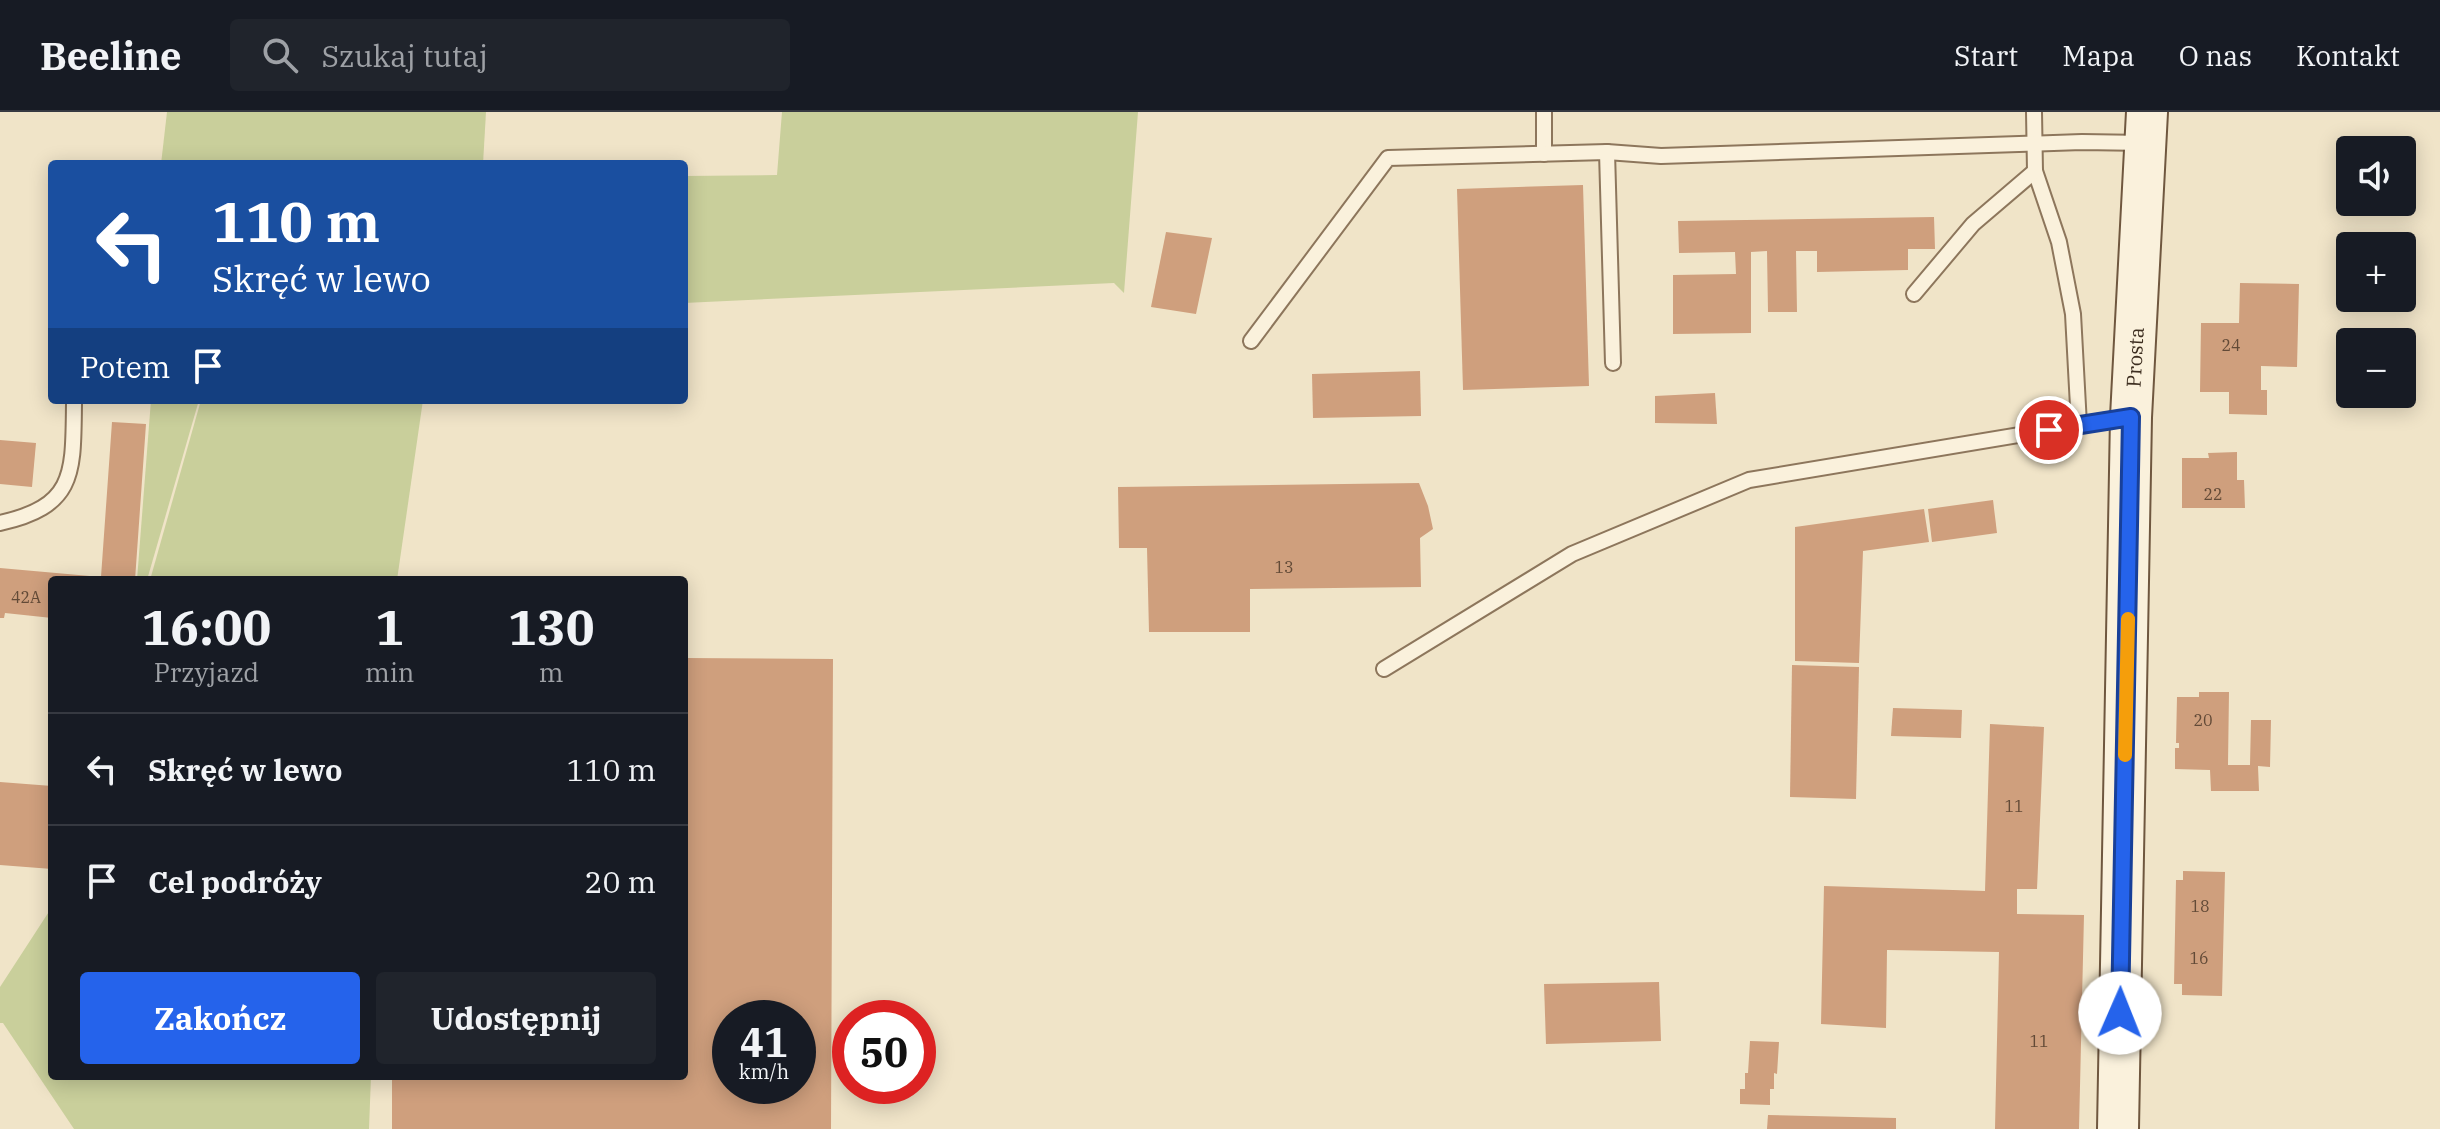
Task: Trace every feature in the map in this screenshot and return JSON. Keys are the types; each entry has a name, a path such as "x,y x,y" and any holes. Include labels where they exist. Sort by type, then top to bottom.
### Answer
{"main road":[{"name":"Prosta","path":"2118,1129 2131,417 2146,128"}],"lane":[{"path":"1544,112 1544,154"},
{"path":"2034,112 2035,171 2059,242 2073,314 2079,425"},
{"path":"1251,341 1388,158 1607,152 1661,156 2035,143 2146,128"},
{"path":"1607,152 1613,363"},
{"path":"1914,294 1973,224 2035,171"},
{"path":"0,523 29,517 54,501 67,480 73,446 74,404"},
{"path":"1384,669 1572,554 1749,480 2131,417"}],"green space":[{"path":"167,112 486,112 483,160 161,160"},
{"path":"782,112 1138,112 1124,293 1114,283 688,303 688,176 777,175"},
{"path":"151,404 198,404 148,576 137,576"},
{"path":"200,404 422,404 398,576 151,576"},
{"path":"48,913 48,1080 371,1080 369,1129 74,1129 3,1023 0,1023 0,987"}],"building":[{"path":"1583,185 1589,386 1463,390 1457,189"},
{"path":"1934,217 1935,249 1908,249 1908,270 1817,272 1817,251 1796,251 1797,312 1768,312 1767,251 1751,252 1751,333 1673,334 1673,275 1736,274 1735,252 1679,253 1678,221"},
{"path":"1166,232 1212,238 1196,314 1151,307"},
{"path":"2240,283 2299,284 2297,367 2261,366 2261,390 2267,390 2267,415 2229,414 2229,392 2200,392 2201,323 2239,323"},
{"path":"1420,371 1421,416 1313,418 1312,374"},
{"path":"1715,393 1717,424 1655,423 1655,396"},
{"path":"112,422 146,424 135,576 101,576"},
{"path":"0,440 36,443 32,487 0,484"},
{"path":"2237,452 2237,480 2244,480 2245,508 2182,508 2182,458 2209,458 2208,453"},
{"path":"1419,483 1433,529 1420,538 1421,587 1250,589 1250,632 1149,632 1147,548 1119,548 1118,487"},
{"path":"1993,500 1997,533 1932,542 1928,509"},
{"path":"1924,509 1929,542 1863,551 1859,663 1795,661 1795,527"},
{"path":"0,568 90,576 48,576 48,618 5,613 4,618 0,618"},
{"path":"688,658 833,659 831,1129 392,1129 392,1080 688,1080"},
{"path":"1792,665 1859,667 1856,799 1790,797"},
{"path":"2199,692 2229,692 2228,765 2250,765 2251,720 2271,720 2270,767 2258,766 2259,791 2211,791 2210,770 2175,769 2175,748 2179,748 2179,743 2176,743 2177,697 2199,697"},
{"path":"1893,708 1962,710 1961,738 1891,736"},
{"path":"1990,724 2044,727 2037,889 2017,889 2017,914 2084,915 2079,1129 1995,1129 1999,952 1887,950 1886,1028 1821,1024 1824,886 1985,891"},
{"path":"0,782 48,786 48,869 0,865"},
{"path":"2183,871 2225,872 2222,996 2182,995 2182,984 2174,984 2176,880 2183,880"},
{"path":"1659,982 1661,1041 1546,1044 1544,984"},
{"path":"1750,1041 1779,1042 1777,1074 1774,1073 1774,1089 1770,1089 1770,1105 1740,1104 1740,1089 1745,1089 1745,1073 1748,1073"},
{"path":"1768,1115 1896,1118 1896,1129 1767,1129"}],"slow traffic":[{"path":"2125,755 2128,619"}],"route":[{"path":"2049,430 2131,417 2120,1013"}]}
